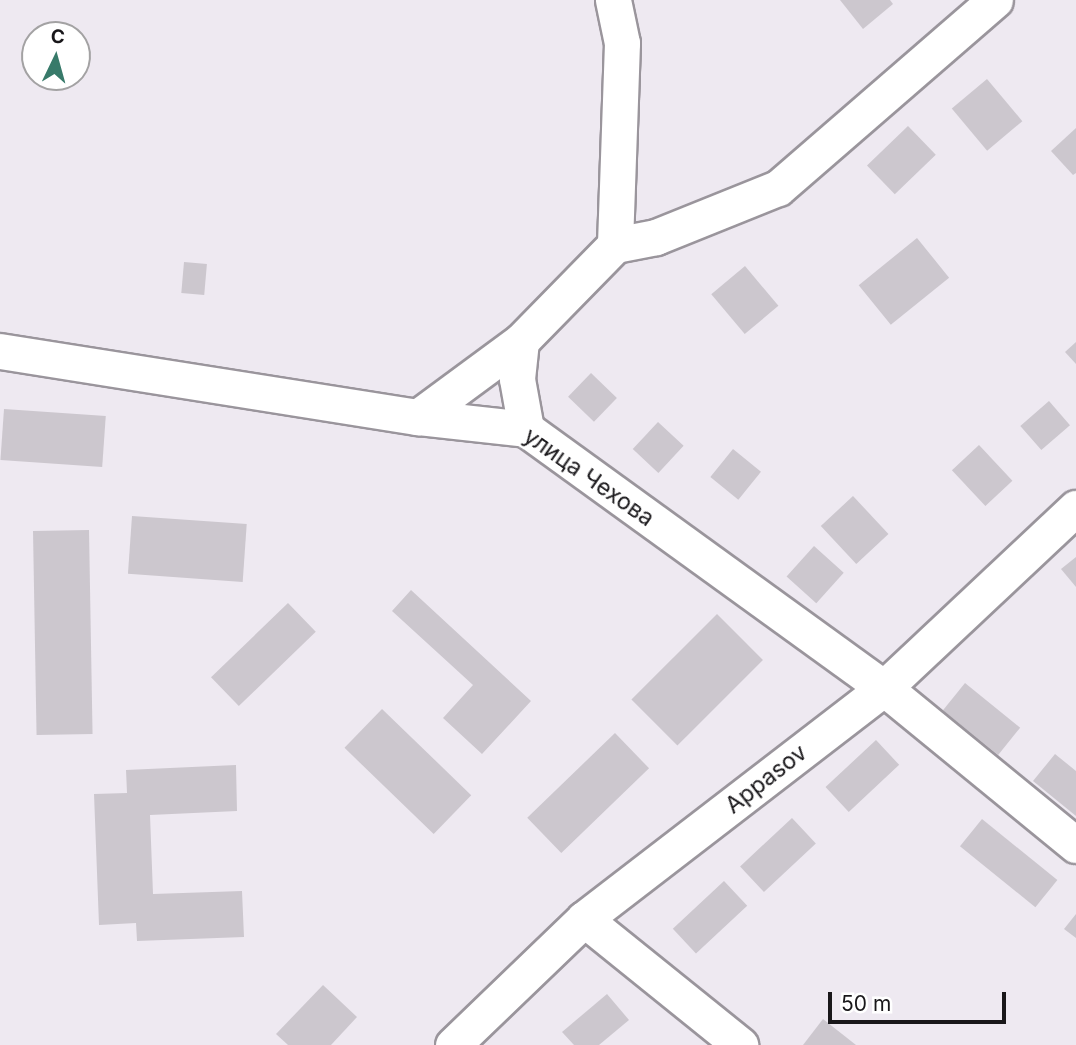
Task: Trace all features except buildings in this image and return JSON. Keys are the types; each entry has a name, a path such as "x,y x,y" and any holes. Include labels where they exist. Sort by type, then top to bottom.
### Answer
{"street":[{"path":"612,0 622,43 615,245"},
{"path":"418,417 521,341 615,245 656,237 778,188 995,0"},
{"path":"521,341 517,379 526,429"},
{"name":"улица Чехова","path":"0,351 418,417 526,429 884,688 1076,845"},
{"name":"Appasov","path":"453,1045 584,919 884,688 1076,508"},
{"path":"584,919 740,1045"}]}
